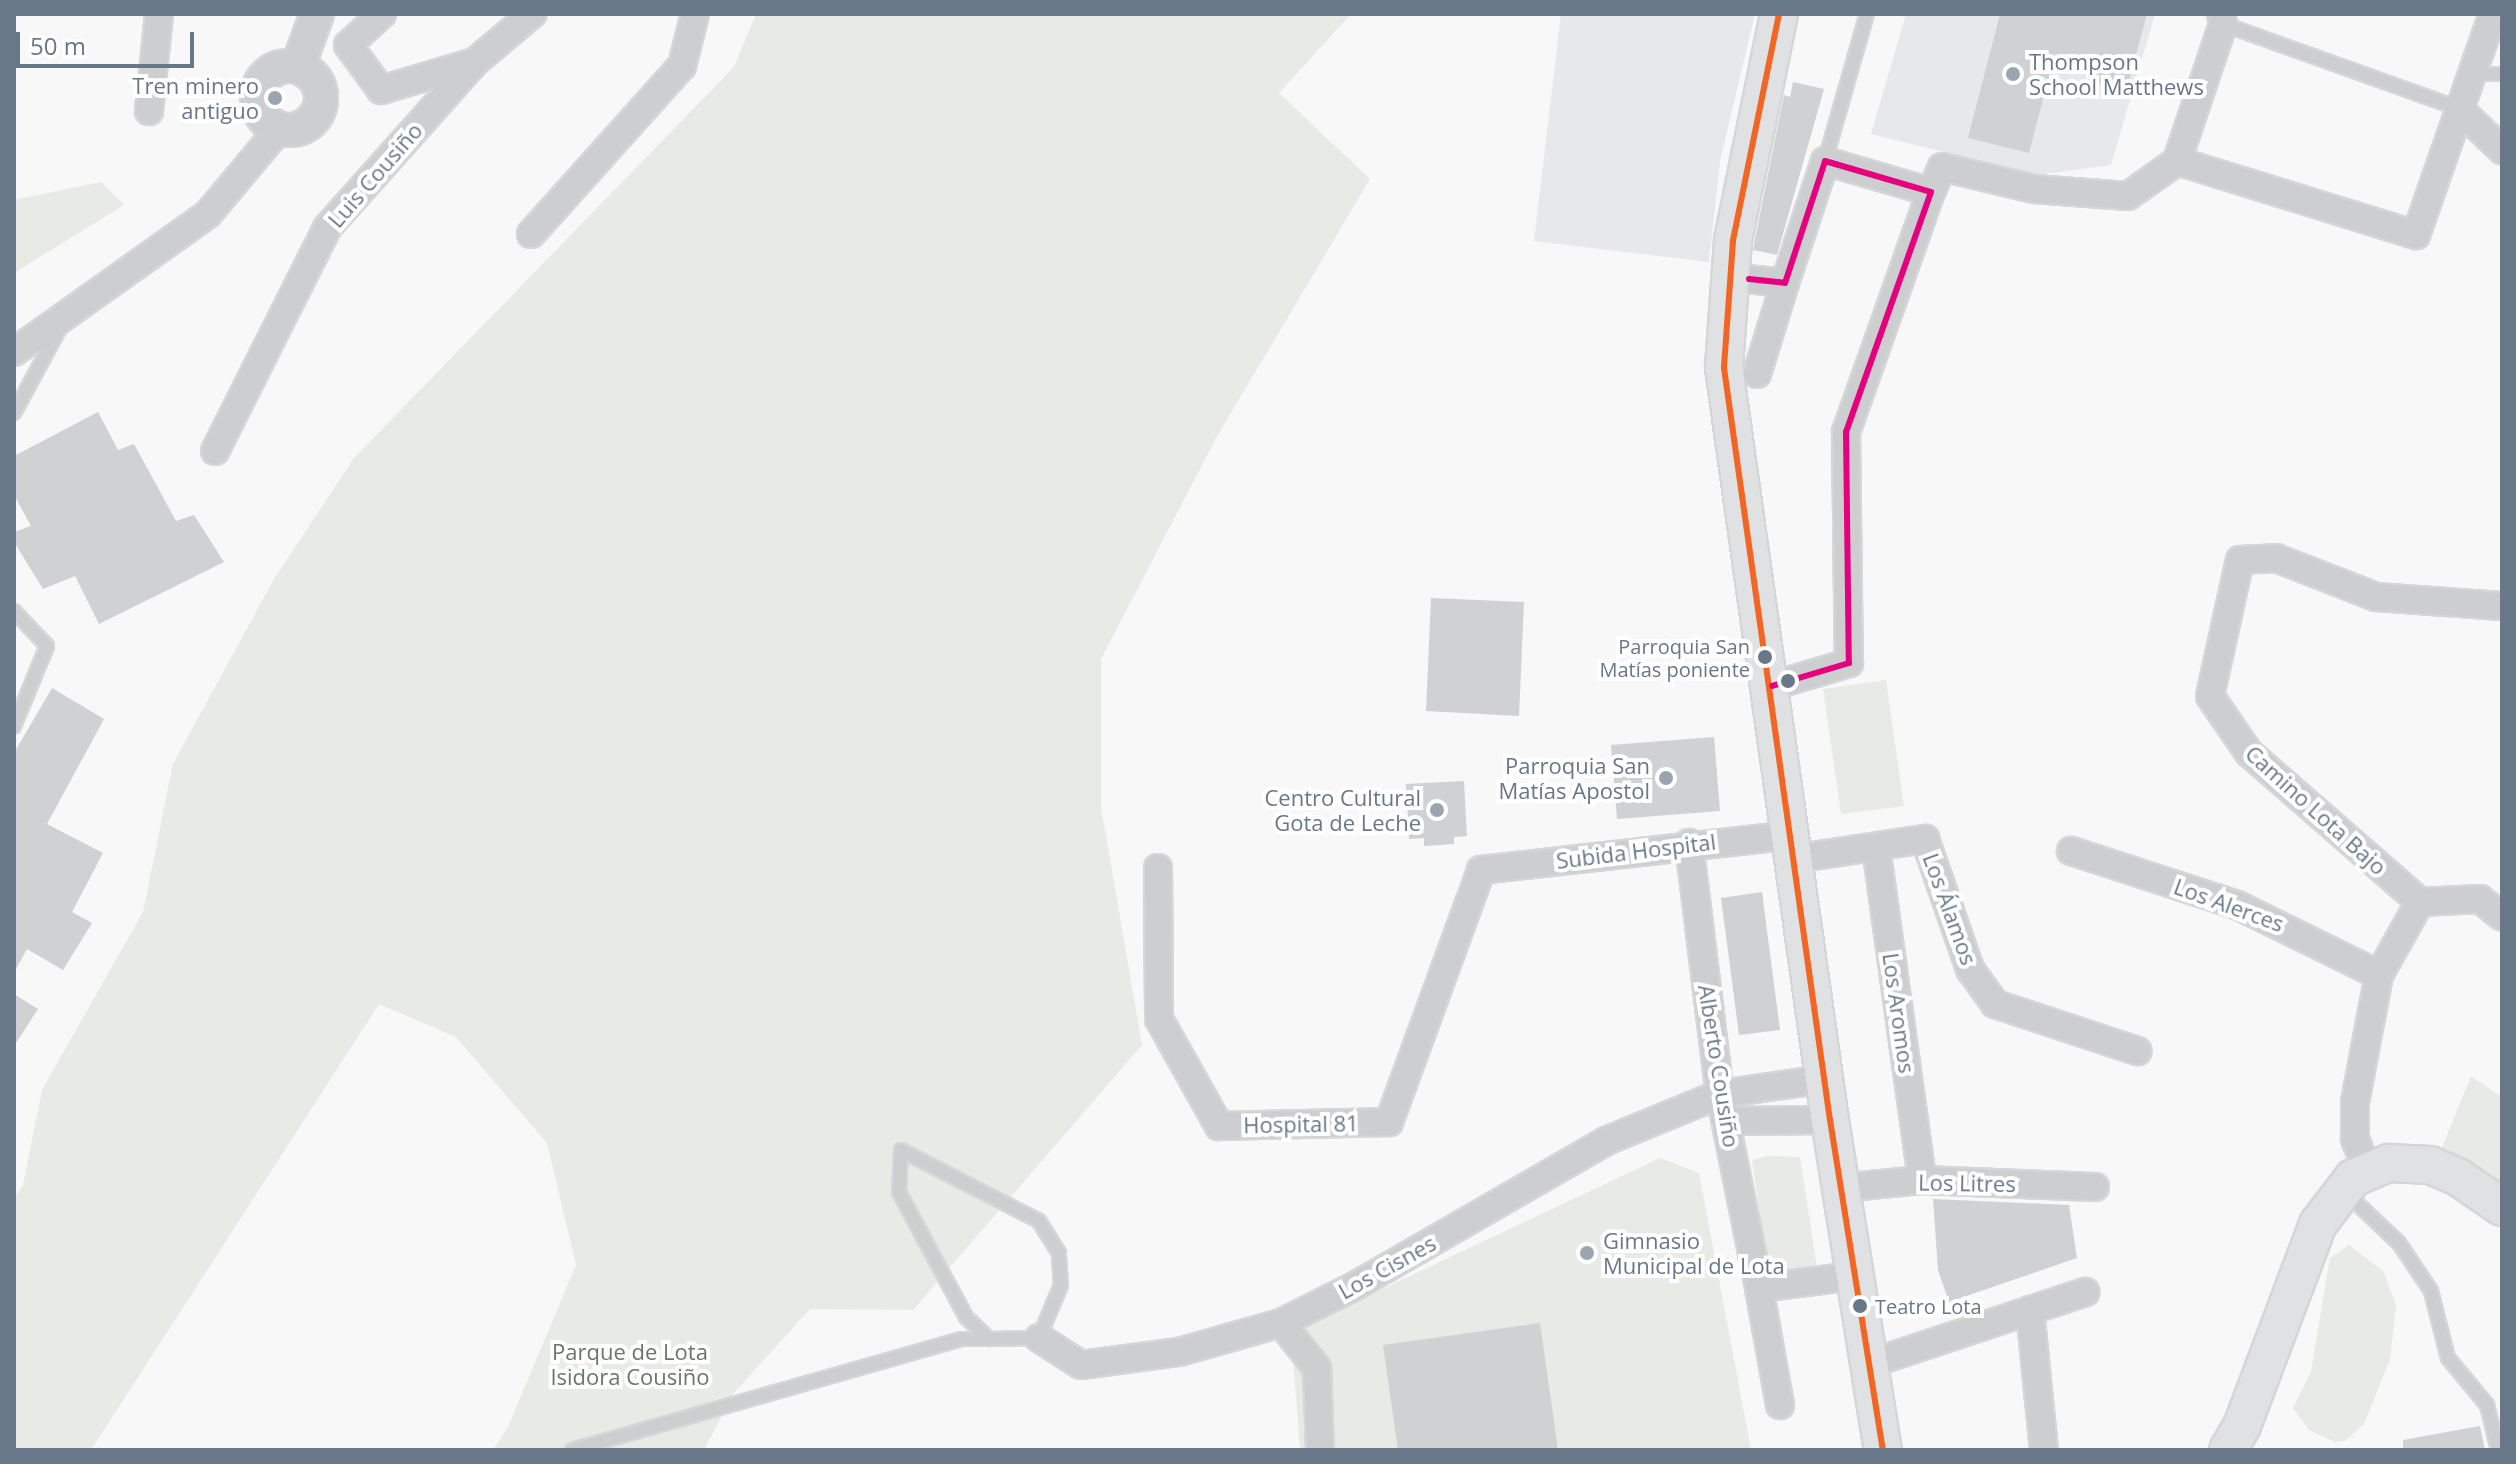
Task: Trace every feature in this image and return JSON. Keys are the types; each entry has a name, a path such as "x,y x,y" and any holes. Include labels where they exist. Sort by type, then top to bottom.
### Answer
{"main road":[{"path":"1779,14 1728,277 1724,368 1728,418 1772,686 1830,1120 1883,1450"},
{"path":"2228,1450 2242,1426 2318,1224 2354,1180 2389,1163 2430,1165 2458,1177 2502,1207"}],"street":[{"path":"149,111 159,14"},
{"path":"298,66 317,14"},
{"path":"382,14 348,45 381,90 475,62"},
{"name":"Luis Cousiño","path":"215,451 327,228 475,62 532,14"},
{"path":"531,234 682,66 695,14"},
{"path":"1772,686 1849,663 1846,432 1942,167 2034,189 2128,196 2177,161 2222,19"},
{"path":"2177,161 2416,235 2489,25"},
{"path":"298,66 315,78 322,97 316,116 300,129 279,129 263,117 256,98 262,79 278,67 298,66"},
{"path":"2458,108 2502,150"},
{"path":"14,352 208,214 279,129"},
{"path":"1757,374 1825,161 1931,192"},
{"path":"1728,277 1785,283"},
{"name":"Camino Lota Bajo","path":"2420,902 2328,827 2249,753 2210,696 2240,560 2276,558 2376,597 2502,606"},
{"name":"Los Álamos","path":"1792,847 1876,847 1925,839 1970,969 1995,1004 2137,1051"},
{"name":"Subida Hospital","path":"1481,870 1689,843 1792,847"},
{"name":"Alberto Cousiño","path":"1689,843 1720,1094 1780,1405"},
{"name":"Los Aromos","path":"1876,847 1922,1180"},
{"name":"Los Alerces","path":"2071,851 2237,905 2379,975"},
{"name":"Hospital 81","path":"1158,868 1159,1019 1219,1126 1389,1122 1481,870"},
{"path":"2354,1180 2355,1102 2379,975 2420,902 2480,899 2502,917"},
{"name":"Los Cisnes","path":"1039,1338 1081,1365 1179,1352 1281,1323 1355,1286 1606,1141 1720,1094 1824,1079"},
{"path":"1726,1121 1830,1120"},
{"name":"Los Litres","path":"1840,1188 1922,1180 2095,1187"},
{"path":"1759,1288 1854,1276"},
{"path":"1869,1364 2085,1292"},
{"path":"2030,1310 2044,1450"},
{"path":"1281,1323 1317,1368 1320,1450"}],"lane":[{"path":"1825,161 1867,14"},
{"path":"2222,19 2458,108"},
{"path":"2472,74 2502,74"},
{"path":"14,413 68,313"},
{"path":"14,611 47,646 14,726"},
{"path":"572,1450 962,1339 989,1339 1039,1338 1061,1285 1059,1253 1039,1221 901,1150 899,1192 966,1317 989,1339"},
{"path":"2354,1180 2356,1198 2399,1243 2431,1291 2448,1358 2487,1405 2498,1450"}],"shaded area":[{"path":"1561,14 1755,14 1720,161 1709,262 1534,241"},
{"name":"Thompson School Matthews","path":"1906,14 2155,14 2111,165 2036,175 1871,134"}],"green space":[{"name":"Parque de Lota Isidora Cousiño","path":"756,14 1351,14 1279,93 1370,179 1216,438 1101,659 1101,807 1142,1045 913,1310 810,1309 733,1394 704,1450 493,1450 508,1427 576,1265 547,1143 456,1037 379,1004 91,1450 14,1450 14,1198 23,1186 42,1090 143,912 173,764 274,579 354,458 734,67"},
{"path":"101,182 124,205 14,273 14,200"},
{"path":"1886,680 1904,806 1841,814 1823,689"},
{"path":"2471,1076 2502,1097 2502,1194 2441,1150"},
{"path":"1768,1156 1800,1157 1820,1287 1771,1290 1752,1160"},
{"name":"Gimnasio Municipal de Lota","path":"1660,1158 1699,1173 1751,1450 1300,1450 1291,1332"},
{"path":"2349,1245 2384,1272 2396,1306 2390,1359 2364,1424 2345,1441 2335,1442 2309,1430 2293,1408 2311,1372 2330,1258"}],"building":[{"path":"2000,14 2147,14 2126,92 2085,81 2089,63 2055,54 2029,153 1968,138"},
{"path":"1793,82 1824,89 1777,255 1753,250 1784,95 1790,97"},
{"path":"98,412 118,450 134,444 176,521 194,515 224,562 99,624 75,576 43,589 14,542 14,532 31,526 14,495 14,456"},
{"path":"1431,598 1524,602 1519,716 1426,711"},
{"path":"52,688 104,719 47,824 103,853 72,912 92,923 63,970 27,949 14,973 14,753"},
{"name":"Parroquia San Matías Apostol","path":"1714,737 1720,811 1617,819 1611,745"},
{"name":"Centro Cultural Gota de Leche","path":"1464,781 1467,836 1454,837 1454,844 1424,846 1424,838 1409,839 1406,784"},
{"path":"1762,892 1780,1030 1739,1035 1721,898"},
{"path":"14,994 38,1009 14,1046"},
{"name":"Teatro Lota","path":"1933,1199 2069,1205 2077,1258 1949,1302 1938,1270"},
{"path":"1540,1323 1558,1450 1398,1450 1383,1345"},
{"path":"2480,1426 2485,1450 2403,1450 2403,1440"}],"transit line":[{"path":"1779,14 1733,241 1724,368 1830,1120 1883,1450"},
{"path":"1749,279 1785,283 1825,161 1931,192 1846,432 1849,663 1772,686"}],"place":[{"name":"Thompson School Matthews","path":"2013,74"},
{"name":"Tren minero antiguo","path":"275,98"},
{"name":"Parroquia San Matías poniente","path":"1765,657"},
{"name":"Parroquia San Matías Apostol","path":"1666,778"},
{"name":"Centro Cultural Gota de Leche","path":"1437,810"},
{"name":"Gimnasio Municipal de Lota","path":"1587,1253"},
{"name":"Teatro Lota","path":"1860,1306"}]}
